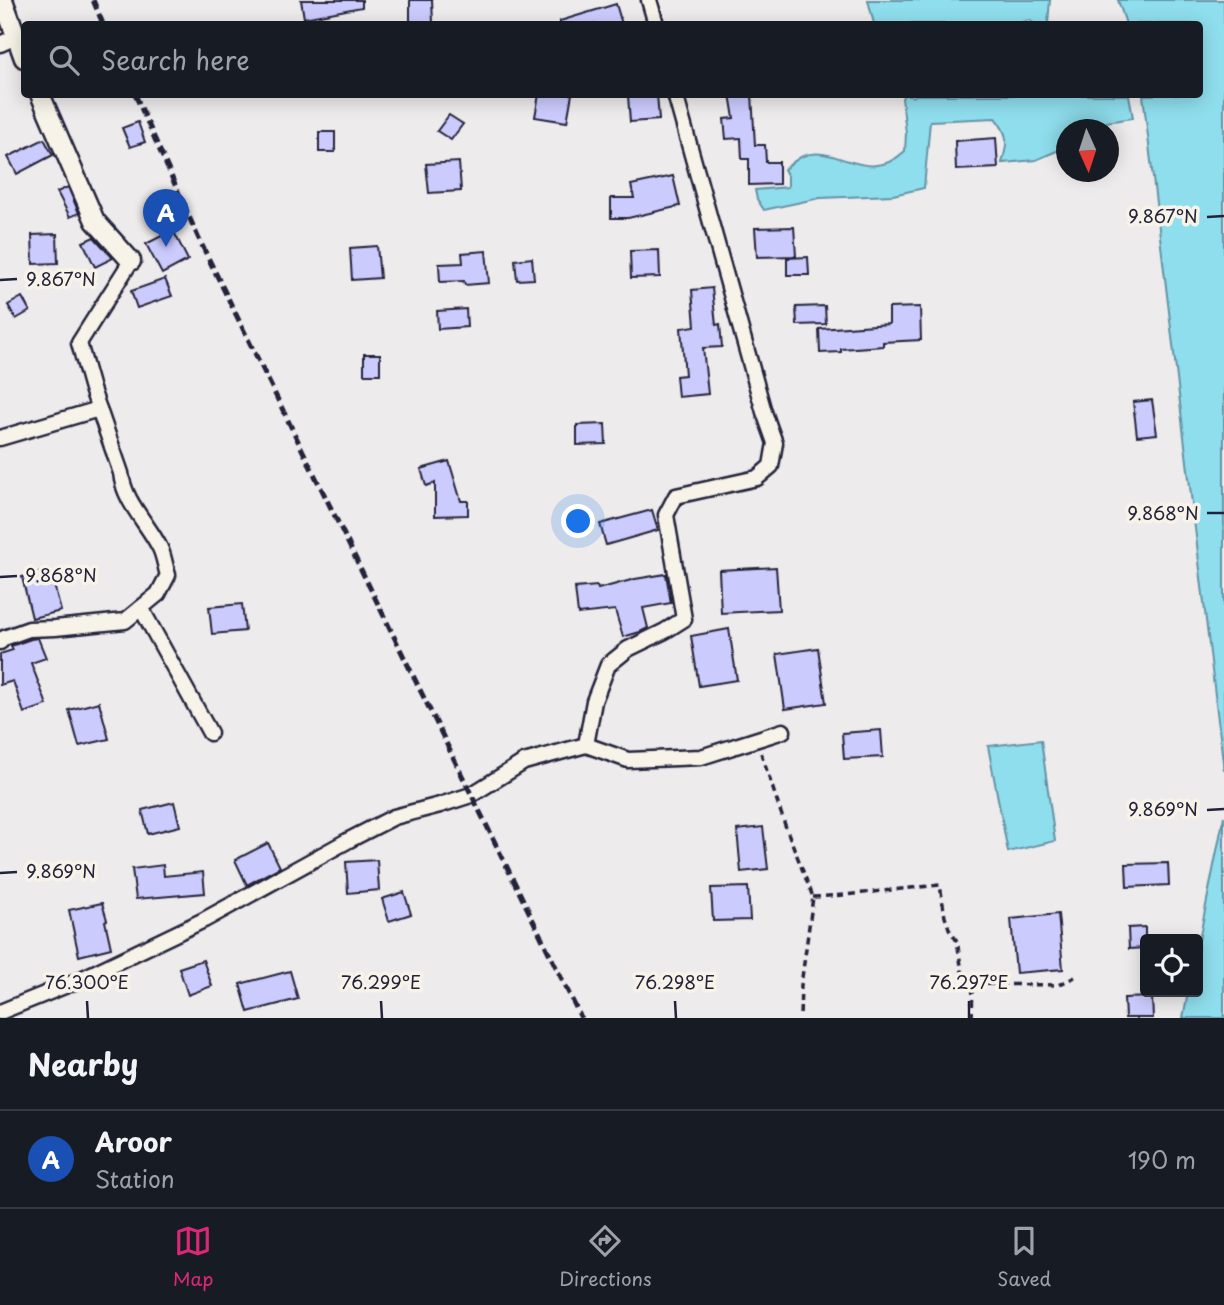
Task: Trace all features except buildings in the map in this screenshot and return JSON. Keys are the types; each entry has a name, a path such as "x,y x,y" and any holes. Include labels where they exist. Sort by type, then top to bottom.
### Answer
{"street":[{"path":"3,0 8,40 21,55"},
{"path":"649,0 655,21"},
{"path":"0,642 29,629 125,621 158,594 168,575 161,549 123,487 121,472 79,343 131,261 95,221 42,98"},
{"path":"586,745 594,701 608,665 628,649 684,619 666,514 676,496 757,478 771,466 775,443 676,98"},
{"path":"0,438 99,409"},
{"path":"141,608 210,733"},
{"path":"0,1012 77,982 204,920 394,817 471,795 524,762 586,745 628,760 701,757 783,731"}],"path":[{"path":"756,739 813,897 801,985 800,1018"},
{"path":"813,897 940,885 944,917 957,941 962,971 973,984 972,1018"},
{"path":"973,984 1058,985 1075,977"}],"water":[{"path":"868,0 1050,0 1048,21 873,21"},
{"path":"1118,0 1224,0 1224,770 1143,98 1203,98 1203,21 1125,21"},
{"path":"902,98 1130,98 1133,118 1056,119 1056,151 1036,160 1002,163 1006,139 995,118 930,121 924,188 893,195 820,198 764,210 757,199 755,190 788,187 788,177 784,169 803,156 828,155 865,165 878,165 891,161 905,151"},
{"path":"1041,740 1055,841 1008,852 988,746"},
{"path":"1224,816 1224,1018 1183,1018 1187,997 1203,997 1203,934 1200,934"}],"railway":[{"path":"93,0 102,21"},
{"path":"137,98 198,237 581,1018"}],"place":[{"name":"Aroor","path":"166,247"}]}
